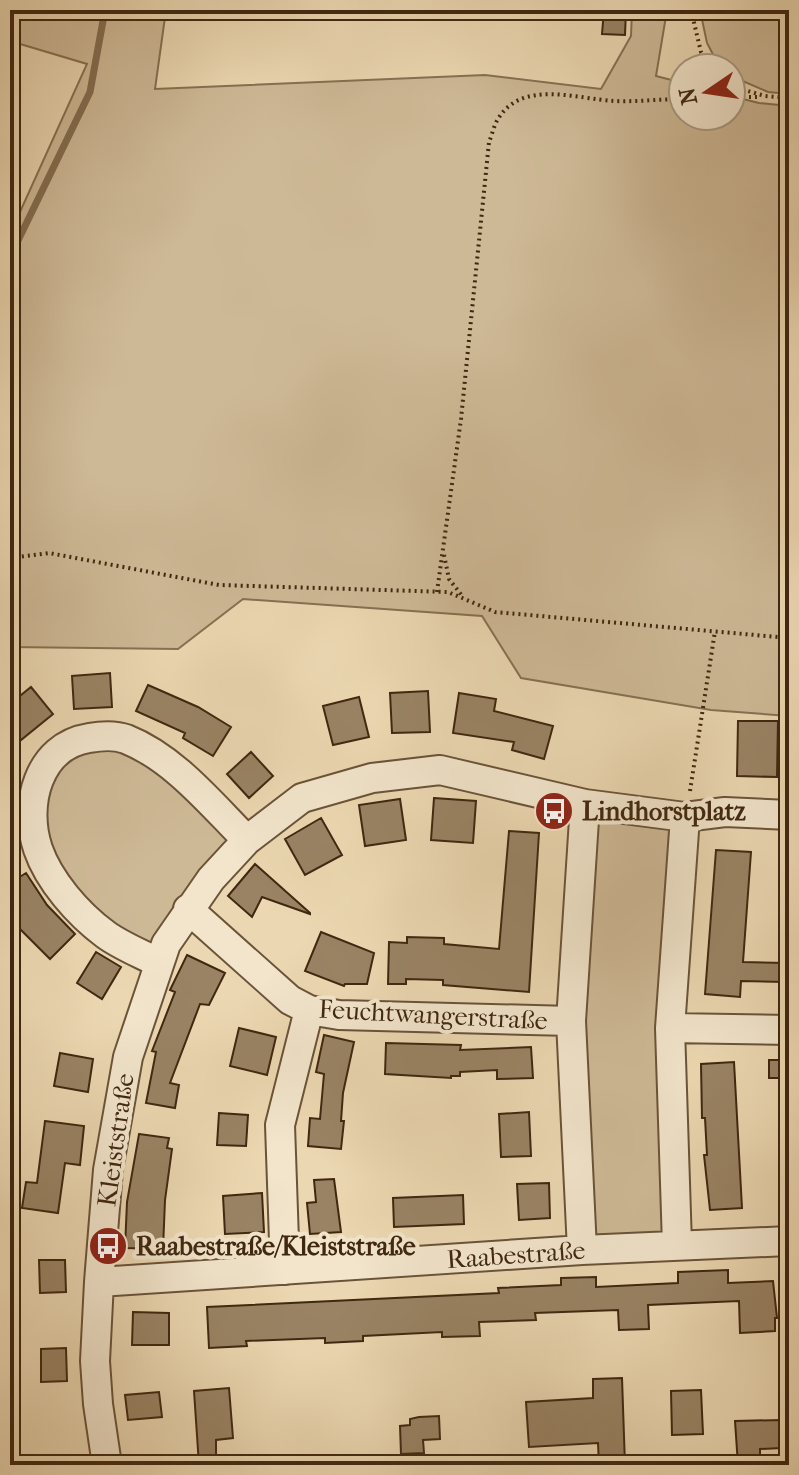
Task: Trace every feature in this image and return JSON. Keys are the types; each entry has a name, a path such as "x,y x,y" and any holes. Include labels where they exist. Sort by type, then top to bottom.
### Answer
{"street":[{"path":"159,963 106,935 84,915 55,880 38,850 32,818 35,786 53,754 79,739 99,736 124,738 184,778 247,840"},
{"name":"Kleiststraße","path":"107,1465 95,1361 108,1170 128,1057 166,944 188,909 247,840 302,798 372,778 440,770 585,804"},
{"path":"582,1250 571,1021 585,804 685,817 725,812 789,815"},
{"path":"677,1245 670,1028 685,817"},
{"name":"Feuchtwangerstraße","path":"188,909 290,1000 309,1010 339,1015 571,1021"},
{"path":"285,1270 280,1125 309,1010"},
{"path":"670,1028 789,1030"},
{"name":"Raabestraße","path":"99,1282 582,1250 789,1241"}],"path":[{"path":"691,10 701,52"},
{"path":"747,90 769,96"},
{"path":"437,592 461,419 489,142 498,119 512,104 533,95 553,94 615,101 667,99"},
{"path":"747,97 789,98"},
{"path":"444,546 449,579 464,599"},
{"path":"10,558 49,553 219,585 448,592 495,612 789,638"},
{"path":"685,817 715,631"}],"shaded area":[{"path":"10,10 166,10 155,89 485,75 601,89 631,36 632,10 667,10 656,76 667,79 667,132 747,132 747,100 789,106 789,716 711,710 521,678 482,616 243,599 178,649 10,647 10,234 87,64 10,41"},
{"path":"700,10 789,10 789,94 768,92 747,83 747,52 712,52"},
{"path":"123,740 243,841 158,961 57,880 37,786 54,755"},
{"path":"587,807 683,820 674,1242 584,1247 574,1027"}],"building":[{"path":"604,10 626,10 625,35 602,34"},
{"path":"110,673 112,707 74,709 72,676"},
{"path":"148,685 198,707 231,727 213,756 183,738 185,733 136,711"},
{"path":"31,687 53,714 21,740 10,727 10,704"},
{"path":"428,691 430,732 392,733 390,693"},
{"path":"459,693 496,699 494,711 553,726 544,759 512,750 514,742 453,733"},
{"path":"359,697 369,737 333,745 323,706"},
{"path":"738,721 778,721 777,777 737,776"},
{"path":"251,752 273,776 249,798 227,774"},
{"path":"434,798 476,801 473,843 431,840"},
{"path":"400,799 406,840 365,846 359,805"},
{"path":"321,818 342,855 305,875 285,839"},
{"path":"509,831 539,833 529,992 443,985 443,980 406,979 406,984 388,984 389,942 407,943 407,937 444,938 444,944 499,949"},
{"path":"716,850 751,852 743,962 785,963 784,982 741,981 740,997 705,994"},
{"path":"255,864 310,914 262,897 252,917 228,896"},
{"path":"26,873 47,905 75,934 50,959 10,919 10,883"},
{"path":"321,932 374,953 367,984 344,986 305,971"},
{"path":"96,952 121,967 102,999 77,983"},
{"path":"187,955 225,973 209,1005 200,1004 170,1083 179,1085 175,1108 146,1103 156,1052 152,1051 175,992 170,990"},
{"path":"239,1028 276,1037 267,1075 230,1066"},
{"path":"324,1035 354,1042 343,1093 341,1149 308,1146 310,1118 320,1119 324,1074 316,1072"},
{"path":"386,1043 461,1045 460,1050 531,1047 533,1078 497,1079 497,1070 460,1072 460,1076 451,1078 385,1074"},
{"path":"60,1053 93,1059 88,1092 54,1086"},
{"path":"769,1060 789,1060 789,1078 769,1078"},
{"path":"734,1062 742,1208 710,1210 704,1155 707,1155 705,1118 702,1118 701,1064"},
{"path":"529,1112 531,1156 501,1157 499,1114"},
{"path":"219,1113 248,1115 246,1146 217,1145"},
{"path":"45,1121 84,1126 80,1165 65,1163 58,1213 22,1208 26,1182 37,1183"},
{"path":"139,1134 169,1138 167,1148 172,1149 165,1200 163,1249 125,1248 127,1202"},
{"path":"334,1179 341,1232 310,1234 307,1203 316,1202 314,1180"},
{"path":"549,1183 550,1218 519,1220 517,1184"},
{"path":"262,1193 264,1232 225,1234 223,1196"},
{"path":"463,1195 464,1224 394,1227 393,1198"},
{"path":"39,1260 65,1260 66,1292 40,1293"},
{"path":"728,1270 728,1283 773,1281 777,1318 775,1331 740,1333 739,1301 648,1305 649,1329 619,1330 618,1310 535,1313 536,1320 479,1322 480,1336 442,1337 442,1332 363,1336 363,1341 325,1343 325,1338 246,1341 247,1346 209,1348 207,1307 499,1293 498,1288 561,1285 561,1278 596,1277 596,1287 678,1283 678,1272"},
{"path":"133,1312 169,1313 169,1345 132,1345"},
{"path":"66,1348 67,1381 41,1382 41,1349"},
{"path":"622,1378 625,1465 599,1465 598,1443 529,1447 526,1402 593,1398 593,1379"},
{"path":"229,1388 233,1438 216,1440 216,1465 199,1465 194,1391"},
{"path":"701,1390 703,1434 672,1435 671,1391"},
{"path":"159,1392 162,1417 128,1420 125,1395"},
{"path":"439,1416 440,1439 423,1440 424,1453 401,1454 400,1426 410,1425 410,1419"},
{"path":"780,1420 781,1448 760,1449 760,1465 738,1465 735,1421"}],"waterway":[{"path":"10,257 90,92 105,10"}],"place":[{"name":"Lindhorstplatz","path":"554,811"},
{"name":"Raabestraße/Kleiststraße","path":"108,1246"}]}
